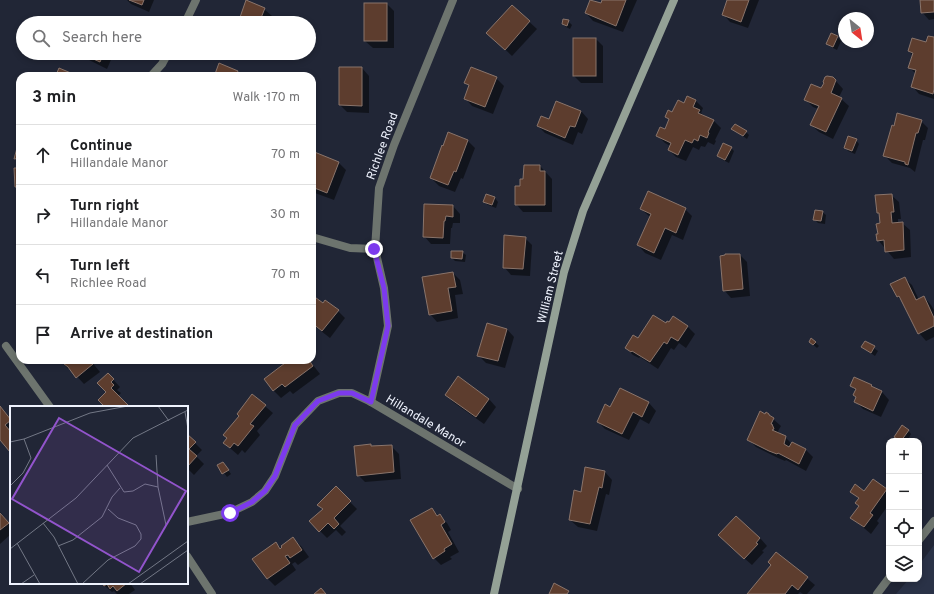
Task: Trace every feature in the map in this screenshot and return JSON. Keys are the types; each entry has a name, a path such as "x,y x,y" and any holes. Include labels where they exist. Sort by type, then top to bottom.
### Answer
{"street":[{"path":"188,16 196,0"},
{"name":"Richlee Road","path":"371,402 388,326 384,288 374,249 380,188 394,145 453,0"},
{"name":"William Street","path":"494,594 564,272 583,211 674,0"},
{"path":"155,72 164,60"},
{"path":"316,238 350,248 374,249"},
{"path":"6,346 16,360"},
{"path":"19,364 49,406"},
{"name":"Hillandale Manor","path":"188,522 230,513 252,502 265,491 275,476 295,425 318,401 339,393 352,393 371,402 518,489"},
{"path":"922,536 934,521"},
{"path":"188,558 212,594"},
{"path":"877,594 886,582"}],"shaded area":[{"path":"934,545 934,594 896,594 906,582 922,582 922,561"}],"building":[{"path":"129,0 144,0 142,5"},
{"path":"246,0 265,8 262,16 240,16"},
{"path":"590,0 601,3 602,0 626,0 616,26 585,13"},
{"path":"727,0 749,0 741,22 722,15"},
{"path":"920,0 934,0 934,12 921,13"},
{"path":"364,3 387,3 387,41 364,41"},
{"path":"512,5 530,21 505,50 486,33"},
{"path":"563,19 569,20 567,26 562,24"},
{"path":"831,33 838,36 833,47 826,44"},
{"path":"928,36 934,37 933,94 911,87 916,70 908,68 913,53 908,51 912,38 926,42"},
{"path":"573,38 596,38 596,76 573,76"},
{"path":"219,63 238,71 238,72 216,72"},
{"path":"339,67 362,67 362,106 339,105"},
{"path":"471,67 497,77 485,107 464,99 469,85 464,83"},
{"path":"59,68 68,72 57,72"},
{"path":"825,77 833,77 836,80 831,93 842,98 826,132 810,125 819,106 804,100 811,84 821,88"},
{"path":"687,96 696,100 693,107 700,110 698,113 714,120 708,132 707,138 700,135 698,141 694,139 692,143 685,140 678,155 668,150 671,143 656,136 660,127 665,129 669,119 665,117 668,110 672,112 678,100 684,103"},
{"path":"556,101 581,111 575,127 570,126 565,138 537,126 541,116 549,119"},
{"path":"897,113 922,120 918,133 916,133 908,165 905,164 905,162 883,156"},
{"path":"735,124 747,131 743,136 731,129"},
{"path":"448,132 468,140 456,172 454,171 448,185 430,178"},
{"path":"848,136 857,139 852,151 844,148"},
{"path":"723,143 732,147 725,160 717,156"},
{"path":"316,153 339,162 327,193 316,189"},
{"path":"524,165 540,165 540,171 545,171 545,205 515,205 515,186 520,186 520,179 523,179"},
{"path":"14,168 16,168 16,187"},
{"path":"648,191 686,208 676,233 665,228 654,253 637,245 651,214 640,209"},
{"path":"486,194 495,197 492,205 483,202"},
{"path":"892,194 894,212 891,212 892,223 903,222 904,250 885,252 884,240 877,241 876,234 878,234 876,224 880,223 875,195"},
{"path":"424,204 453,205 453,217 446,216 444,221 443,238 423,237"},
{"path":"815,210 823,211 821,221 813,220"},
{"path":"504,235 526,237 523,269 503,268"},
{"path":"451,251 463,251 462,259 451,258"},
{"path":"725,254 740,254 743,289 723,291 720,256"},
{"path":"453,272 456,287 448,288 452,311 429,315 422,277"},
{"path":"905,277 916,300 924,296 934,318 934,326 918,334 899,296 897,297 890,284"},
{"path":"316,298 323,303 325,300 339,310 322,331 316,326"},
{"path":"653,315 666,323 667,321 669,322 673,316 688,326 678,341 671,337 667,344 664,342 650,362 625,348 633,335 638,338"},
{"path":"487,323 507,329 498,361 477,356"},
{"path":"811,338 816,342 813,345 809,342"},
{"path":"865,341 875,346 871,353 861,347"},
{"path":"64,364 93,364 76,378"},
{"path":"284,364 312,364 313,366 285,387 282,384 273,391 264,379"},
{"path":"108,373 114,379 111,382 114,385 111,388 129,406 104,406 98,400 106,392 97,383"},
{"path":"458,376 489,399 476,417 445,395"},
{"path":"854,377 882,391 873,411 854,402 856,397 853,395 856,389 850,386"},
{"path":"620,388 649,402 642,417 633,412 622,434 597,422 605,404 610,407"},
{"path":"252,394 266,405 250,424 254,426 238,446 234,443 230,448 223,443 227,438 223,435 239,416 237,414"},
{"path":"0,406 10,419 10,421 5,425 10,431 10,452 0,440"},
{"path":"760,411 765,414 766,412 774,418 771,424 774,429 772,430 786,436 784,444 789,447 792,442 806,449 799,464 747,440"},
{"path":"902,425 909,430 903,438 894,437"},
{"path":"188,435 196,442 189,449 197,456 188,466"},
{"path":"371,444 371,446 392,445 394,472 357,476 354,446"},
{"path":"223,462 229,470 222,474 217,465"},
{"path":"585,467 605,471 602,488 599,487 590,524 569,520 574,490 581,492"},
{"path":"873,479 886,488 870,513 873,515 864,527 850,518 859,506 855,503 859,498 850,492 855,484 864,491"},
{"path":"336,486 351,501 334,518 339,524 334,529 328,523 319,532 309,521 323,509 317,505"},
{"path":"432,508 437,516 440,514 445,522 441,525 452,544 433,559 410,520"},
{"path":"0,513 9,523 0,530"},
{"path":"736,516 760,538 756,543 758,544 744,559 718,535"},
{"path":"293,537 302,550 290,558 288,555 285,556 290,563 267,579 252,559 276,542 280,549 282,547 281,546"},
{"path":"776,552 808,577 798,590 792,585 785,594 747,594 771,565 768,562"},
{"path":"554,583 569,591 567,594 549,594"},
{"path":"107,584 126,584 117,591 113,586 110,589"},
{"path":"321,588 326,594 314,594"}],"route":[{"path":"230,513 252,502 265,491 275,476 295,425 318,401 339,393 352,393 371,402 384,350 388,326 384,288 374,249"}]}
